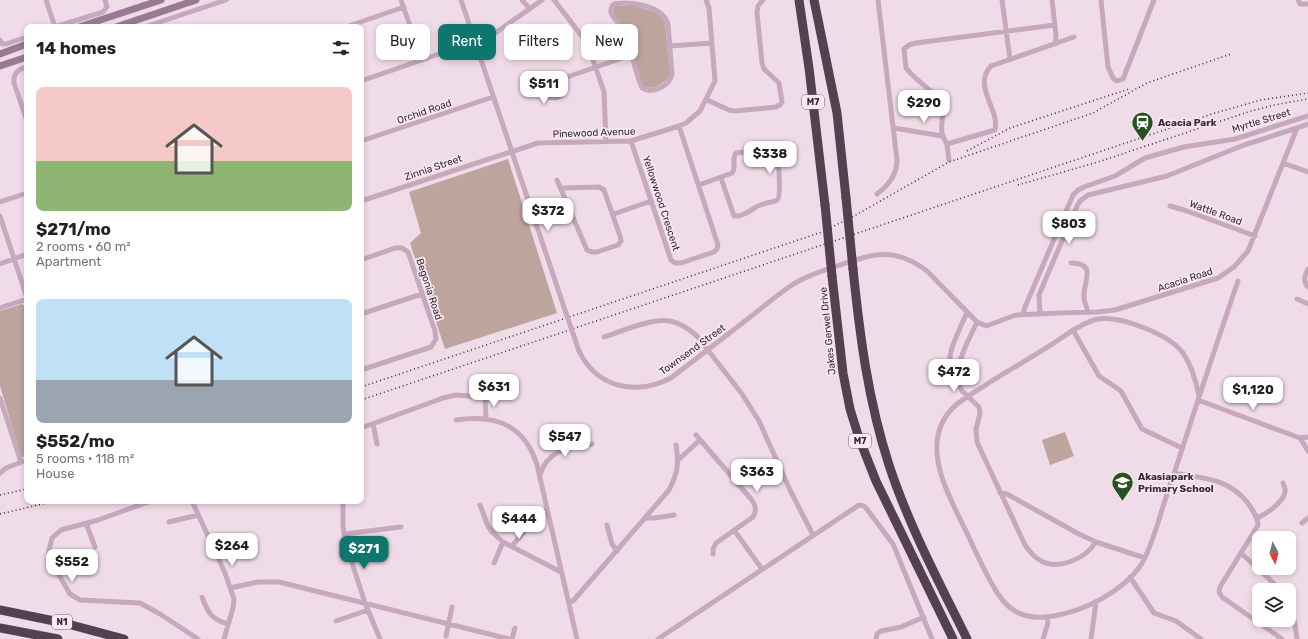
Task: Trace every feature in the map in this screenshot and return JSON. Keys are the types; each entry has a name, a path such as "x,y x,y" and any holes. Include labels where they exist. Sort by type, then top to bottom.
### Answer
{"highway":[{"name":"Jakes Gerwel Drive","path":"799,0 809,68 842,368 847,394 856,428 872,472 953,639"},
{"name":"M7","path":"814,0 836,107 864,361 872,404 883,446 908,516 967,639"},
{"path":"915,563 920,578 947,639"},
{"name":"N1","path":"0,610 64,623 124,639"},
{"path":"959,624 970,639"},
{"name":"N1","path":"0,628 58,639"}],"main road":[{"path":"88,24 161,0"},
{"path":"125,24 196,0"},
{"path":"0,54 24,45"},
{"path":"0,66 24,58"}],"street":[{"path":"46,0 54,24"},
{"path":"65,24 103,12 107,9 105,0"},
{"path":"154,24 226,0"},
{"path":"402,0 410,24"},
{"name":"Townsend Street","path":"461,0 470,24"},
{"path":"522,0 530,9"},
{"path":"496,33 542,0"},
{"path":"554,0 588,45 604,92 606,142"},
{"name":"Pinewood Avenue","path":"512,151 538,143 632,141 679,126 698,114 707,100 715,81 709,8 706,0"},
{"path":"707,100 729,110 735,111 776,107 781,104 779,83 764,69 762,63 757,13 758,6 763,0"},
{"path":"877,194 889,184 895,172 897,155 878,0"},
{"path":"1002,0 1010,59"},
{"path":"1052,0 1056,25 1055,44"},
{"path":"1101,0 1108,67 1113,78 1117,82 1123,79 1154,0"},
{"path":"1298,0 1300,4 1308,4"},
{"path":"618,24 611,14 611,9 614,4 634,4 659,11 667,22 672,74 672,78 667,84 650,90 645,90 642,86 633,60"},
{"path":"355,24 404,8"},
{"path":"949,160 947,144 942,136 942,105 938,98 906,68 904,49 909,45 916,43 1056,25"},
{"path":"947,144 995,130 997,122 984,81 986,72 991,66 1074,37"},
{"path":"0,40 2,44 6,44 24,38"},
{"path":"670,46 712,43"},
{"path":"364,80 422,60"},
{"name":"Townsend Street","path":"482,60 579,351 590,369 600,377 614,384 640,388 655,385 671,378 793,284 819,272 872,255 894,255 913,261 927,270 977,322"},
{"path":"560,79 563,90 562,95 556,98 545,97 542,91 547,84 560,79 616,60"},
{"path":"24,68 19,70 14,75 14,83 24,112"},
{"name":"Orchid Road","path":"364,140 494,97"},
{"name":"Myrtle Street","path":"1023,314 1073,195 1078,190 1115,176 1145,158 1184,147 1235,138 1308,116"},
{"path":"1040,313 1039,296 1041,290 1077,206 1083,198 1106,190 1171,175 1244,145 1308,124"},
{"name":"Yellowwood Crescent","path":"632,141 671,260 675,263 681,263 714,252 718,247 718,242 679,126"},
{"path":"894,128 942,136"},
{"name":"Acacia Road","path":"977,322 988,326 1005,318 1023,314 1101,312 1115,310 1218,278 1226,274 1240,262 1248,252 1297,128"},
{"path":"699,185 734,172 734,157 736,153 770,149 776,150 777,152 780,190 776,201 763,203 747,213 734,216 721,178"},
{"name":"Zinnia Street","path":"364,200 512,151"},
{"path":"1283,163 1308,172"},
{"path":"557,180 562,188 586,248 590,251 597,252 620,243 620,236 614,214 606,192 603,189 562,188"},
{"path":"0,202 24,194"},
{"path":"614,214 651,201"},
{"name":"Wattle Road","path":"1170,206 1255,236"},
{"path":"0,216 24,289"},
{"name":"Begonia Road","path":"364,259 400,248 405,250 410,255 435,331 435,342 431,347 364,369"},
{"path":"0,264 24,255"},
{"path":"1071,263 1082,265 1087,270 1088,279 1084,295 1088,312"},
{"path":"1308,268 1304,279 1305,284 1308,287"},
{"path":"1198,398 1190,364 1183,353 1169,339 1156,333 1112,319 1090,321 1073,330 968,396 950,411 943,420 939,430 937,450 941,476 944,486 988,578 1000,598 1008,607 1018,613 1033,617 1047,617 1071,612 1096,602 1117,588 1130,577 1145,558 1152,542 1198,398 1238,281"},
{"path":"364,313 422,294"},
{"path":"0,308 24,299"},
{"path":"1297,299 1308,304"},
{"path":"967,312 950,354 950,364 962,391 979,407 980,414 976,428 978,442 1025,545 1037,558 1045,562 1065,564 1088,553 1096,542"},
{"path":"604,337 648,323 669,320 689,329 697,336 742,394 759,421 790,490 813,535"},
{"path":"956,378 958,366 977,322"},
{"path":"1073,330 1099,376 1121,391 1142,429 1182,448"},
{"path":"364,427 443,398 456,395 488,397 486,419"},
{"path":"0,398 21,462"},
{"path":"1198,398 1300,438 1308,437"},
{"path":"456,420 481,418 508,426 522,436 530,445 540,476 577,639"},
{"path":"373,424 377,444"},
{"path":"696,435 751,499 756,507 753,517 716,543 713,548 713,554"},
{"path":"1300,438 1308,451"},
{"path":"678,460 700,440"},
{"path":"540,476 542,467 558,451 592,444"},
{"path":"569,603 573,601 646,518 671,487 678,467 676,445"},
{"path":"0,473 6,468 24,461"},
{"path":"1174,473 1213,480 1231,487 1251,506 1257,518 1258,525 1220,586 1219,594 1282,639"},
{"path":"1257,518 1269,512 1276,506 1285,494 1286,490 1283,483"},
{"path":"1000,493 1007,494 1096,542 1145,558"},
{"path":"142,504 61,530 52,538 49,556 70,594 80,600 140,603 160,614 198,639"},
{"path":"193,504 225,573 234,599 233,608 224,639"},
{"path":"343,504 342,518 349,556 365,603 380,639"},
{"path":"480,505 488,526 502,542 561,572"},
{"path":"658,639 859,505 864,506 893,544 932,639"},
{"path":"532,524 547,510"},
{"path":"169,522 198,515"},
{"path":"646,518 674,515"},
{"path":"1302,523 1308,518"},
{"path":"86,523 95,547"},
{"path":"607,525 612,544 617,550"},
{"path":"344,534 401,527"},
{"path":"734,530 762,570"},
{"path":"512,546 523,533"},
{"path":"494,563 502,542"},
{"path":"1241,553 1273,583"},
{"path":"1130,577 1154,613 1176,621 1201,639"},
{"path":"230,588 258,582 280,582 510,639 515,628"},
{"path":"202,597 209,613 214,619 228,624"},
{"path":"1091,639 1096,602"},
{"path":"446,636 452,607"},
{"path":"336,621 368,610"},
{"path":"876,639 877,634 881,631 924,617"},
{"path":"1043,639 1048,623 1047,617"},
{"path":"1295,627 1297,639"}],"shaded area":[{"path":"632,5 658,13 665,22 670,76 661,84 651,88 644,87 633,60 638,60 638,24 618,24 613,9 615,6"},
{"path":"508,159 557,313 445,349 410,243 421,233 409,192"},
{"path":"22,304 24,306 24,457 21,456 0,386 0,311"},
{"path":"1065,432 1074,456 1050,465 1042,440"}],"tunnel":[{"path":"523,533 532,524"}],"railway":[{"path":"364,386 822,232 854,216 949,162 1093,113 1147,83 1231,54"},
{"path":"967,151 1010,128 1129,89"},
{"path":"364,399 1215,113 1261,100 1308,93"},
{"path":"1018,185 1098,162 1251,111 1307,99"},
{"path":"0,495 24,490"},
{"path":"0,514 42,504"}],"place":[{"name":"Acacia Park","path":"1143,142"},
{"name":"Akasiapark Primary School","path":"1123,502"}]}
